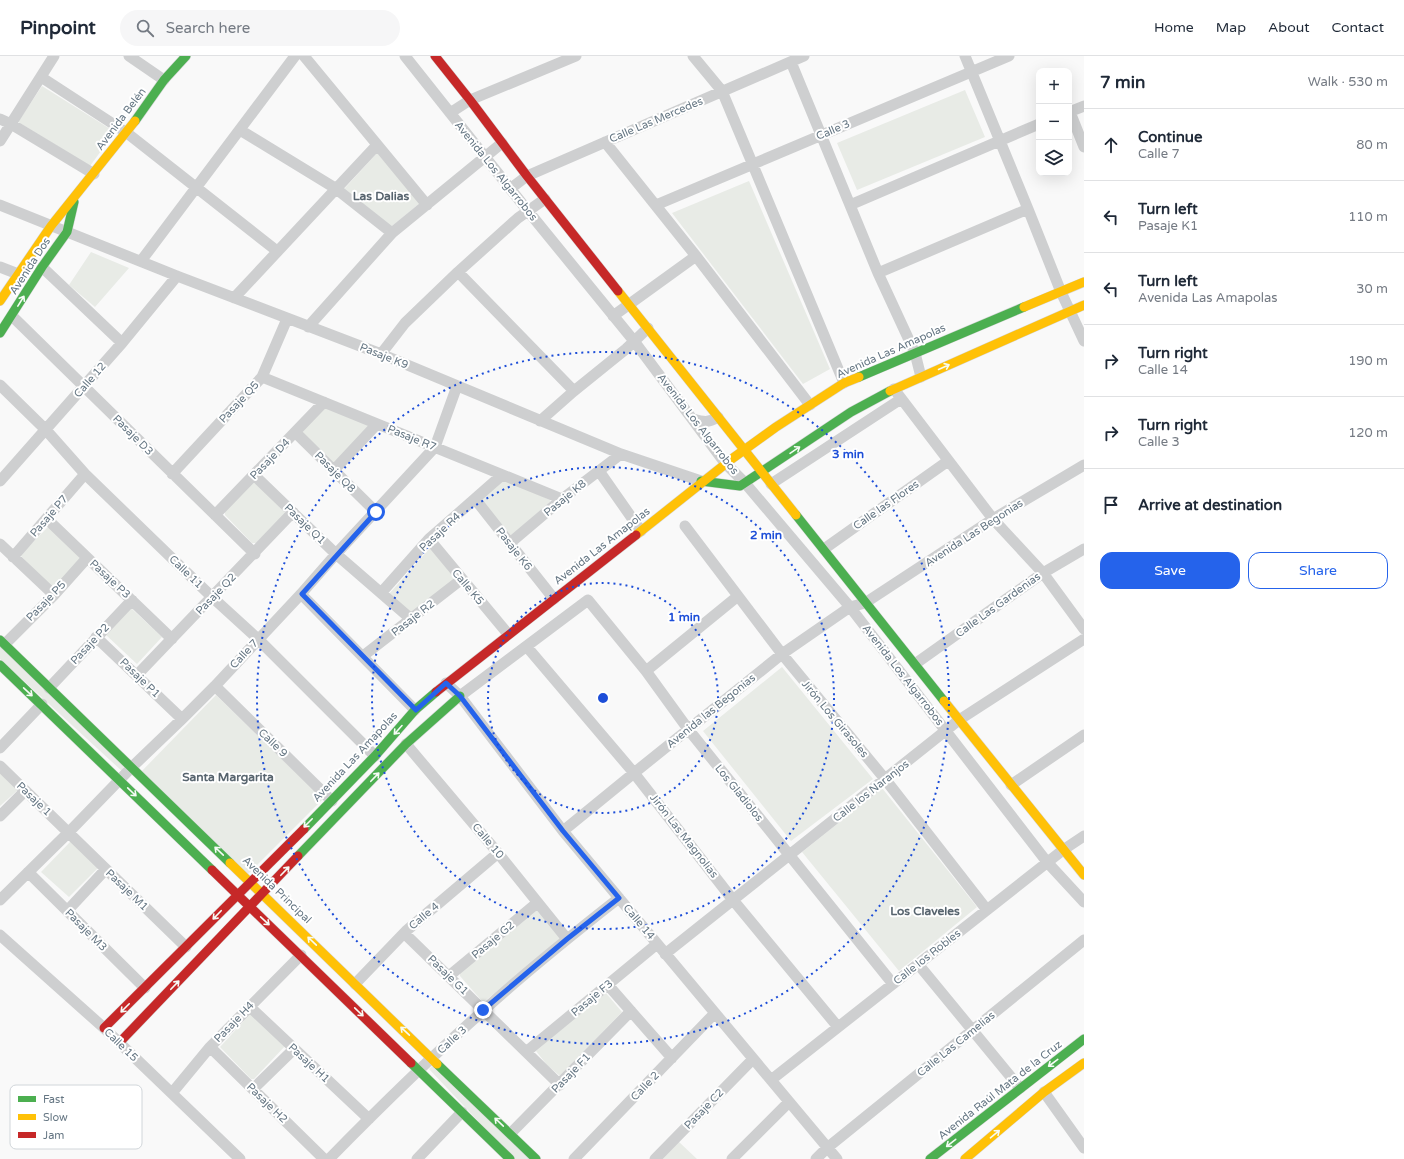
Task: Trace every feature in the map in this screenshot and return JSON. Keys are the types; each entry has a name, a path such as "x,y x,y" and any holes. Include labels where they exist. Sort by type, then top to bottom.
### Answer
{"street":[{"path":"0,141 54,56"},
{"path":"130,56 164,80"},
{"name":"Avenida Belén","path":"51,226 127,133 164,80 186,56"},
{"path":"141,261 296,56"},
{"path":"304,56 427,205"},
{"name":"Avenida Los Algarrobos","path":"405,56 484,157 634,341 726,464 745,483 850,607 1047,862 1084,902"},
{"name":"Avenida Los Algarrobos","path":"435,56 545,199 771,484 824,548 865,603 1084,875"},
{"path":"450,113 470,100 576,56"},
{"path":"693,56 722,92 844,383"},
{"name":"Calle Las Mercedes","path":"510,189 527,176 804,56"},
{"path":"964,56 1000,140 1061,292 1084,342"},
{"name":"Calle 3","path":"656,205 1009,56"},
{"path":"791,62 878,273 915,353 921,377"},
{"path":"41,77 127,133 277,251"},
{"path":"1072,111 1084,106"},
{"path":"0,119 11,124 94,174"},
{"path":"1072,119 1084,147"},
{"path":"850,205 1036,125"},
{"path":"240,130 336,188 392,233"},
{"path":"606,142 696,256 810,405"},
{"path":"308,327 392,233 502,143"},
{"path":"234,298 377,145"},
{"name":"Avenida Belén","path":"67,232 76,196"},
{"path":"381,354 405,323 458,272 518,218 545,199"},
{"name":"Pasaje K9","path":"0,204 177,276 381,354 621,454 701,481"},
{"path":"878,273 1028,209"},
{"name":"Avenida Dos","path":"0,301 51,226"},
{"name":"Avenida Dos","path":"0,333 42,267 67,232"},
{"path":"613,316 696,256"},
{"path":"0,267 18,274"},
{"path":"42,267 122,343"},
{"path":"458,272 574,390"},
{"name":"Calle 12","path":"0,481 122,343 177,276"},
{"name":"Avenida Las Amapolas","path":"104,1028 332,801 416,710 446,683 641,531 701,481 744,450 844,383 1084,282"},
{"path":"701,481 740,486 851,412 894,389 1084,305"},
{"name":"Pasaje D3","path":"12,316 255,554"},
{"name":"Pasaje Q5","path":"172,474 262,377 287,319"},
{"path":"540,421 574,390 626,349 648,328"},
{"name":"Pasaje R7","path":"262,377 562,499"},
{"name":"Calle 11","path":"0,386 46,430 85,474 212,597 258,639 375,756"},
{"name":"Calle 7","path":"0,900 215,686 302,594 336,554 435,447 457,386"},
{"path":"894,389 993,519 1043,573 1084,629"},
{"path":"771,484 901,399"},
{"name":"Pasaje D4","path":"216,515 324,402"},
{"path":"693,419 702,422 711,422 718,417"},
{"path":"334,470 378,424"},
{"name":"Pasaje Q8","path":"295,432 376,512"},
{"name":"Pasaje K8","path":"510,543 562,499 621,454"},
{"name":"Calle las Flores","path":"824,548 948,461"},
{"name":"Avenida Las Begonias","path":"865,603 993,519 1084,465"},
{"path":"599,471 641,531"},
{"name":"Pasaje P7","path":"13,557 85,474"},
{"name":"Pasaje Q1","path":"254,475 336,554 411,619"},
{"name":"Pasaje R4","path":"382,593 429,539 502,475"},
{"name":"Pasaje K6","path":"475,499 554,599"},
{"name":"Pasaje Q2","path":"137,675 255,554 293,512"},
{"name":"Pasaje P3","path":"47,519 172,639"},
{"name":"Jirón Los Girasoles","path":"686,526 782,654 885,779 986,910"},
{"name":"Calle K5","path":"429,539 508,634"},
{"path":"0,544 54,595"},
{"name":"Calle Las Gardenias","path":"915,664 1043,573 1084,549"},
{"name":"Pasaje P5","path":"2,642 54,595 87,558"},
{"name":"Pasaje R2","path":"363,656 462,579"},
{"path":"302,594 416,710"},
{"path":"646,671 738,596"},
{"name":"Pasaje P2","path":"49,688 132,600"},
{"name":"Los Gladiolos","path":"527,646 588,600 646,671 688,729 893,984"},
{"name":"Avenida las Begonias","path":"563,831 782,654 850,607 865,603"},
{"name":"Pasaje P1","path":"96,637 182,719"},
{"name":"Calle los Naranjos","path":"665,954 959,720 1084,639"},
{"name":"Avenida Principal","path":"2,642 92,727 355,984 511,1133 536,1159"},
{"path":"119,1043 264,894 406,744 460,696 527,646"},
{"name":"Jirón Las Magnolias","path":"527,646 634,773 733,900 838,1027"},
{"path":"0,665 42,704 510,1159"},
{"name":"Calle 14","path":"446,683 460,696 563,831 837,1159"},
{"name":"Calle 9","path":"215,686 332,801"},
{"path":"0,748 42,704"},
{"path":"1011,785 1084,735"},
{"name":"Calle 10","path":"406,744 498,853 567,939"},
{"name":"Pasaje 1","path":"0,766 69,832"},
{"path":"0,816 25,791"},
{"name":"Pasaje M1","path":"69,832 186,947"},
{"name":"Calle los Robles","path":"771,1080 1047,862 1084,836"},
{"name":"Calle 4","path":"355,984 404,933 498,853"},
{"path":"67,911 106,869"},
{"name":"Pasaje M3","path":"28,872 145,988"},
{"name":"Calle 3","path":"329,1159 483,1010 567,939 619,898"},
{"name":"Pasaje G2","path":"449,976 537,903"},
{"name":"Pasaje G1","path":"404,933 560,1085"},
{"name":"Calle 15","path":"0,935 104,1028 240,1159"},
{"name":"Calle Las Camelias","path":"816,1159 827,1148 1084,940"},
{"name":"Pasaje F3","path":"526,1052 657,944"},
{"name":"Pasaje H4","path":"172,1093 210,1047 301,955"},
{"path":"918,964 1020,1088"},
{"path":"608,985 672,1058"},
{"name":"Pasaje H1","path":"250,1006 369,1119"},
{"name":"Pasaje F1","path":"511,1133 560,1085 631,1011"},
{"name":"Calle 2","path":"574,1159 715,1013"},
{"name":"Avenida Raúl Mata de la Cruz","path":"930,1159 1084,1039"},
{"name":"Pasaje H2","path":"210,1047 324,1159"},
{"path":"253,1089 294,1049"},
{"name":"Pasaje C2","path":"655,1159 753,1059"},
{"path":"965,1159 1044,1092 1084,1063"},
{"path":"1044,1092 1084,1148"},
{"path":"732,1159 789,1102"},
{"path":"417,1159 462,1112"}],"shaded area":[{"path":"42,86 115,132 90,166 18,122"},
{"path":"965,90 985,137 857,190 837,143"},
{"path":"377,153 420,203 391,227 344,189"},
{"path":"749,181 830,369 803,384 672,213"},
{"path":"91,252 129,268 95,307 69,285"},
{"path":"324,406 368,424 369,427 334,463 303,433 303,429"},
{"path":"505,479 550,500 550,502 511,536 508,535 481,499"},
{"path":"253,480 286,513 256,543 252,543 225,515 225,510"},
{"path":"50,525 82,560 54,587 51,587 20,555"},
{"path":"430,548 456,579 412,614 389,594"},
{"path":"131,608 162,637 137,664 106,635"},
{"path":"0,644 124,765 123,772 0,659"},
{"path":"782,667 873,779 791,841 703,731"},
{"path":"216,695 323,799 247,875 139,774"},
{"path":"0,771 19,789 0,806"},
{"path":"882,788 977,907 899,971 802,852"},
{"path":"71,841 98,868 69,897 41,872"},
{"path":"539,908 561,938 485,1001 482,1001 460,976 460,972"},
{"path":"605,992 622,1012 560,1076 547,1065 536,1051"},
{"path":"252,1012 286,1045 254,1079 251,1079 220,1047"},
{"path":"432,1066 530,1159 514,1159 429,1069"},
{"path":"678,1141 697,1159 661,1159"}],"traffic: fast":[{"path":"135,121 164,80 186,56"},
{"path":"0,333 42,267 67,232 74,202"},
{"path":"859,377 1024,307"},
{"path":"701,481 740,486 851,412 890,391"},
{"path":"796,515 944,701"},
{"path":"0,640 230,863"},
{"path":"0,665 212,870"},
{"path":"304,829 375,756 415,710 436,692"},
{"path":"298,856 406,744 460,696"},
{"path":"930,1159 1084,1039"},
{"path":"411,1063 510,1159"},
{"path":"437,1064 536,1159"}],"traffic: slow":[{"path":"0,301 51,226 135,121"},
{"path":"1024,307 1084,282"},
{"path":"618,291 796,515"},
{"path":"890,391 1084,305"},
{"path":"636,535 733,458 776,427 844,383 859,377"},
{"path":"944,701 1084,875"},
{"path":"230,863 437,1064"},
{"path":"965,1159 1044,1092 1084,1063"}],"traffic: jam":[{"path":"435,56 618,291"},
{"path":"436,692 636,535"},
{"path":"104,1028 304,829"},
{"path":"119,1043 298,856"},
{"path":"212,870 411,1063"}],"district":[{"name":"Las Dalias","path":"381,196"},
{"name":"Santa Margarita","path":"228,777"},
{"name":"Los Claveles","path":"925,911"}],"route":[{"path":"376,512 336,554 302,594 416,710 446,683 460,696 563,831 619,898 567,939 483,1010"}]}
